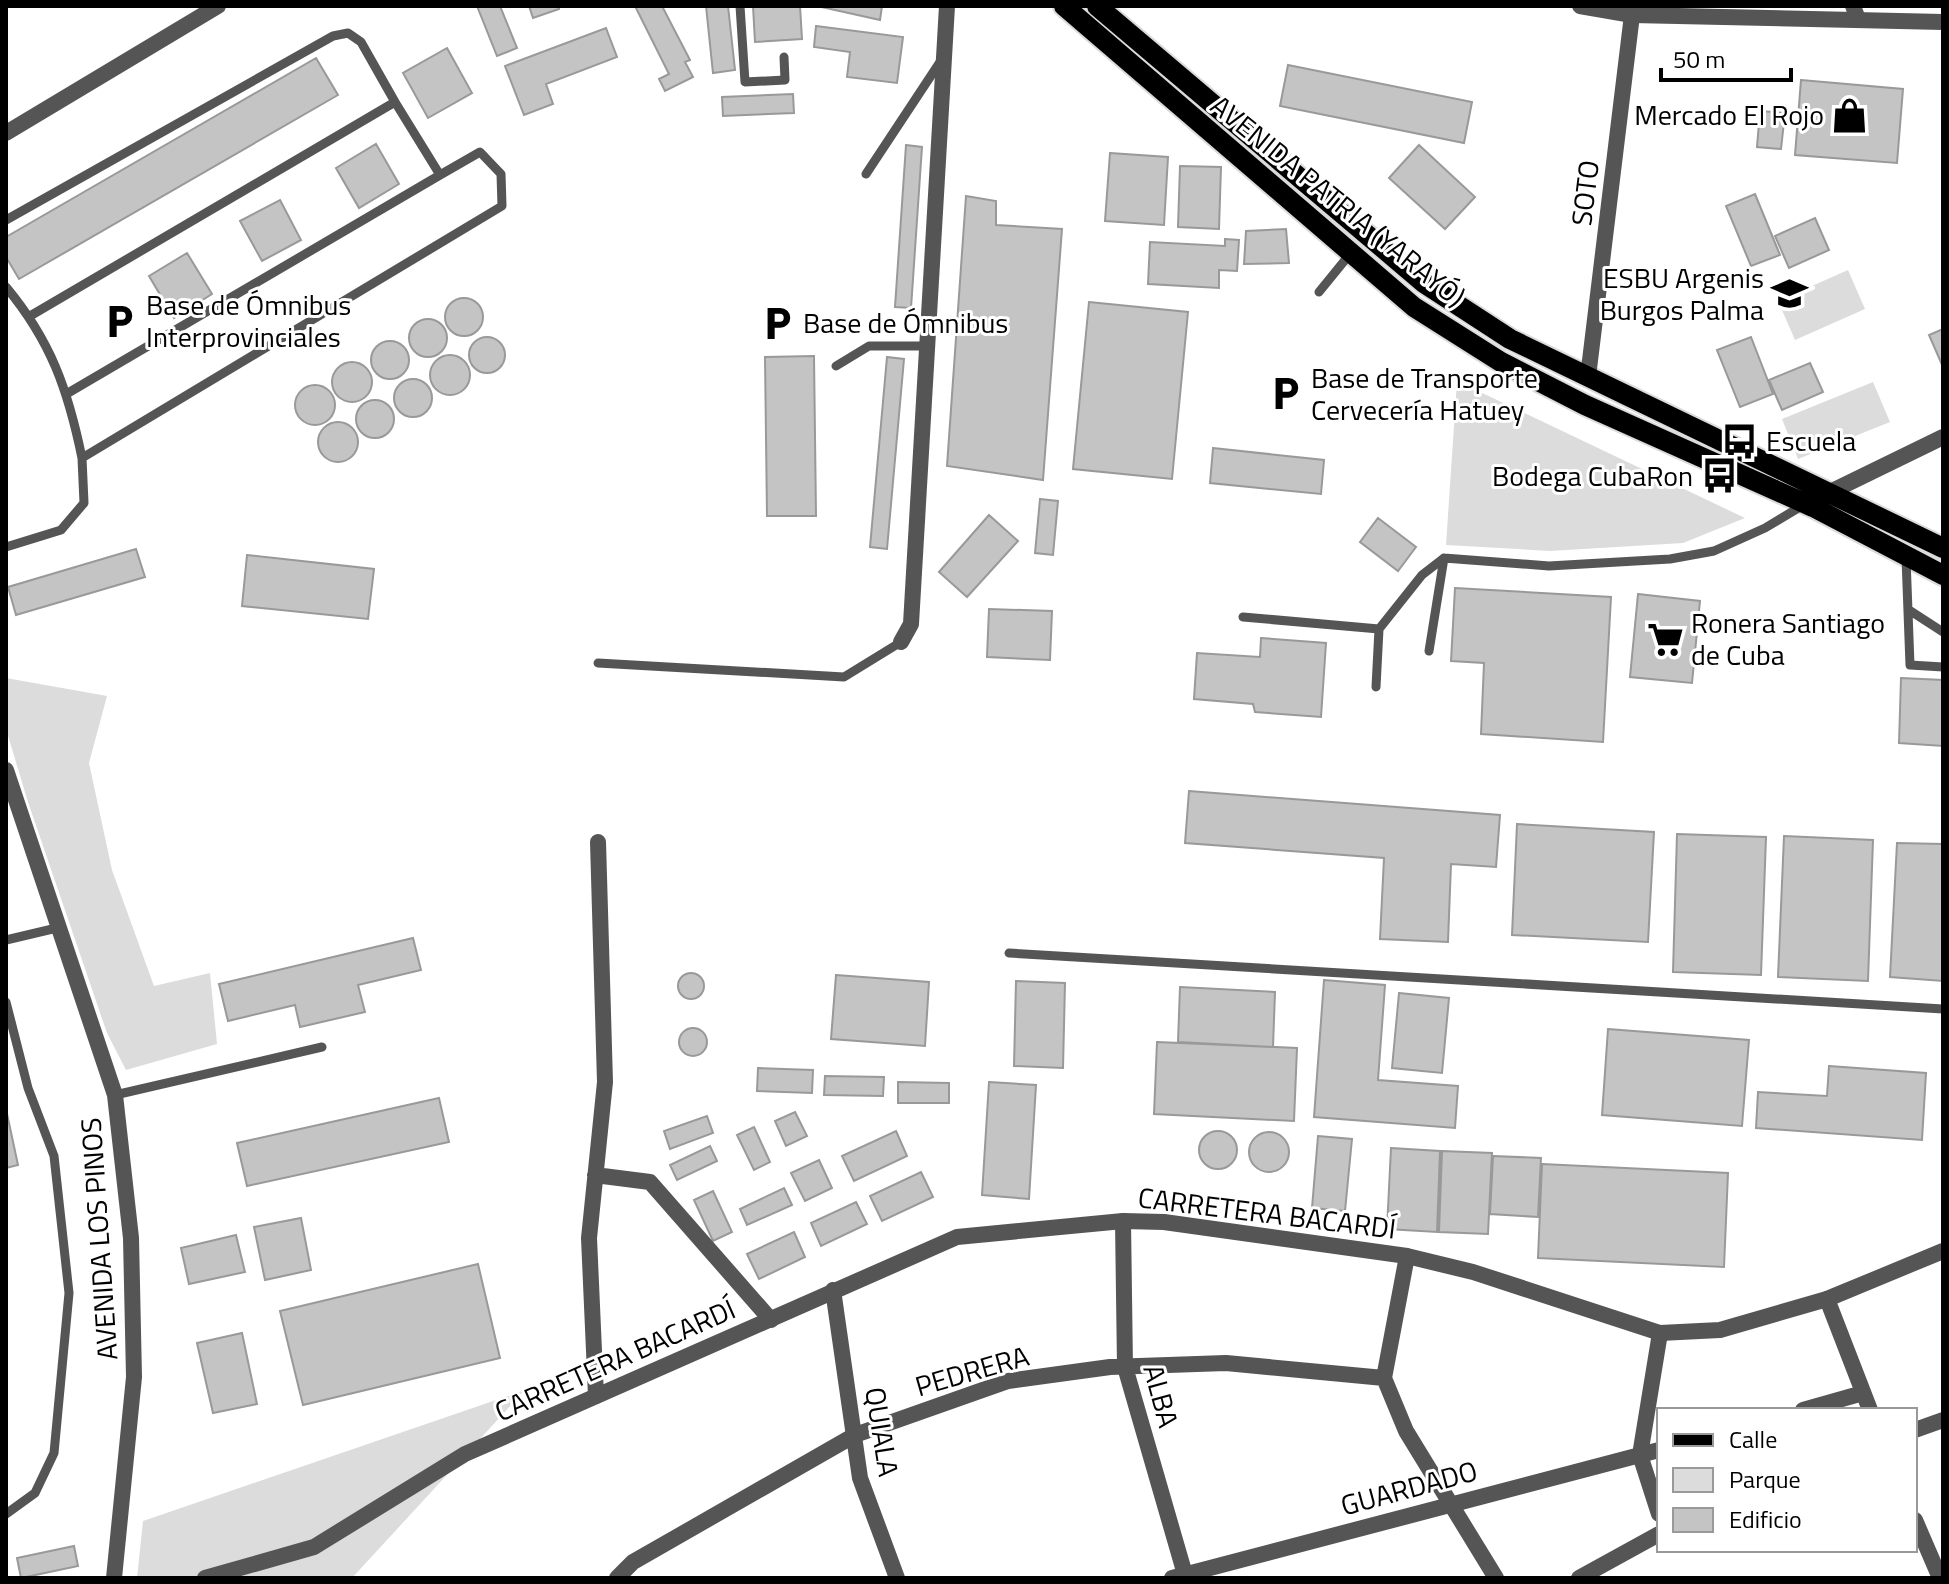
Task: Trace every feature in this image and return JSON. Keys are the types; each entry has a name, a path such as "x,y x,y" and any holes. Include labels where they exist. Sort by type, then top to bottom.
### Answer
{"main road":[{"name":"AVENIDA PATRIA (YARAYÓ)","path":"1064,6 1414,307 1501,362 1585,405 1805,504 1943,575"},
{"name":"AVENIDA PATRIA (YARAYÓ)","path":"1097,6 1424,283 1510,339 1943,548"}],"street":[{"path":"6,133 218,6"},
{"path":"901,642 911,624 947,6"},
{"path":"1580,6 1632,15 1855,13 1943,22"},
{"name":"SOTO","path":"1588,377 1632,15"},
{"path":"1805,504 1943,437"},
{"name":"AVENIDA LOS PINOS","path":"6,770 115,1095 131,1238 134,1377 114,1578"},
{"path":"596,1396 589,1238 605,1082 598,842"},
{"path":"595,1175 650,1182 771,1320"},
{"name":"CARRETERA BACARDÍ","path":"205,1578 314,1547 465,1454 957,1237 1123,1221 1164,1222 1407,1256 1473,1272 1660,1333 1720,1330 1827,1299 1943,1251"},
{"name":"ALBA","path":"1123,1221 1125,1367 1181,1577"},
{"path":"1407,1256 1384,1378 1406,1431 1496,1578"},
{"name":"QUIALA","path":"833,1290 860,1478 897,1578"},
{"path":"1827,1299 1869,1408"},
{"path":"1657,1508 1640,1455 1660,1333"},
{"name":"PEDRERA","path":"617,1578 633,1562 855,1435 1008,1381 1125,1367 1226,1363 1384,1378"},
{"path":"1810,1408 1863,1393"},
{"path":"1917,1429 1943,1420"},
{"name":"GUARDADO","path":"1181,1577 1657,1451"},
{"path":"1917,1525 1940,1578"},
{"path":"1579,1578 1657,1535"}],"lane":[{"path":"740,6 745,82 785,80 784,57"},
{"path":"6,220 333,36 348,33 361,42 440,175"},
{"path":"866,174 944,56"},
{"path":"30,316 395,102"},
{"path":"68,393 480,152 501,174 502,206 82,458"},
{"path":"1319,292 1350,254"},
{"path":"6,287 30,316 68,393 82,458 84,503 61,530 6,547"},
{"path":"836,366 869,346 927,346"},
{"path":"1376,687 1379,629 1422,575 1444,558 1549,566 1670,559 1714,551 1765,528 1805,504"},
{"path":"1907,555 1910,665 1943,667"},
{"path":"1429,651 1444,558"},
{"path":"1909,610 1943,632"},
{"path":"1243,617 1379,629"},
{"path":"598,663 844,677 901,642"},
{"path":"6,940 61,927"},
{"path":"1009,953 1943,1009"},
{"path":"6,1002 28,1088 54,1156 69,1293 54,1453 35,1493 6,1514"},
{"path":"115,1095 322,1047"}],"green space":[{"path":"1848,270 1865,309 1795,340 1778,301"},
{"path":"1457,381 1745,518 1683,543 1550,551 1446,545"},
{"path":"1873,382 1890,422 1798,459 1782,419"},
{"path":"6,678 107,696 89,763 112,870 154,986 210,973 217,1044 126,1070 107,1033 28,802 6,729"},
{"path":"525,1390 352,1578 137,1578 143,1521"}],"building":[{"path":"477,6 500,6 517,48 497,56"},
{"path":"529,6 559,6 559,9 533,18"},
{"path":"635,6 662,6 690,60 685,62 693,77 665,91 659,79 669,74"},
{"path":"706,6 728,6 735,70 713,73"},
{"path":"753,6 800,6 802,39 755,42"},
{"path":"817,6 882,6 880,20"},
{"path":"816,26 903,37 897,83 847,77 850,52 814,47"},
{"path":"606,28 617,57 546,84 553,104 524,115 505,66"},
{"path":"447,48 472,93 428,118 403,73"},
{"path":"316,58 338,95 19,279 6,257 6,237"},
{"path":"1288,65 1472,102 1464,143 1280,106"},
{"path":"1801,80 1903,89 1897,163 1795,155"},
{"path":"793,94 794,113 723,116 722,97"},
{"path":"1760,111 1785,113 1781,149 1757,147"},
{"path":"376,144 399,184 359,208 336,168"},
{"path":"906,145 922,147 911,308 895,307"},
{"path":"1419,145 1475,197 1445,229 1389,178"},
{"path":"1110,153 1168,157 1164,225 1105,221"},
{"path":"1180,166 1221,167 1219,229 1178,227"},
{"path":"1755,194 1780,255 1751,266 1726,206"},
{"path":"966,196 996,201 996,225 1062,229 1043,480 947,466"},
{"path":"280,200 301,240 262,261 240,221"},
{"path":"1815,218 1829,250 1789,268 1775,236"},
{"path":"1286,229 1289,263 1244,264 1246,231"},
{"path":"1225,239 1239,240 1237,271 1219,270 1219,288 1148,284 1150,242 1225,246"},
{"path":"187,253 212,294 174,318 149,276"},
{"path":"464,298 478,303 483,317 478,331 464,336 450,331 445,317 450,303"},
{"path":"1089,302 1188,312 1172,479 1073,469"},
{"path":"428,319 442,324 447,338 442,352 428,357 414,352 409,338 414,324"},
{"path":"1943,329 1943,367 1929,335"},
{"path":"487,337 500,342 505,355 500,368 487,373 474,368 469,355 474,342"},
{"path":"1751,337 1773,394 1740,407 1717,350"},
{"path":"390,341 404,346 409,360 404,374 390,379 376,374 371,360 376,346"},
{"path":"450,355 464,361 470,375 464,389 450,395 436,389 430,375 436,361"},
{"path":"814,356 816,516 767,516 765,357"},
{"path":"887,357 904,359 887,549 870,547"},
{"path":"352,362 366,368 372,382 366,396 352,402 338,396 332,382 338,368"},
{"path":"1810,363 1823,392 1782,410 1769,380"},
{"path":"413,379 427,384 432,398 427,412 413,417 399,412 394,398 399,384"},
{"path":"315,385 329,391 335,405 329,419 315,425 301,419 295,405 301,391"},
{"path":"375,400 389,405 394,419 389,433 375,438 361,433 356,419 361,405"},
{"path":"338,422 352,428 358,442 352,456 338,462 324,456 318,442 324,428"},
{"path":"1213,448 1324,460 1321,494 1210,483"},
{"path":"1040,499 1058,501 1053,555 1035,553"},
{"path":"989,515 1018,541 967,597 939,572"},
{"path":"1378,518 1416,547 1398,571 1360,542"},
{"path":"136,549 145,577 16,615 8,587"},
{"path":"247,555 374,569 368,619 242,606"},
{"path":"1455,588 1611,597 1603,742 1481,734 1484,663 1451,661"},
{"name":"Ronera Santiago de Cuba","path":"1638,594 1700,601 1692,683 1630,677"},
{"path":"989,609 1052,611 1050,660 987,657"},
{"path":"1261,638 1326,643 1321,717 1255,712 1253,704 1194,699 1197,653 1260,657"},
{"path":"1901,678 1943,680 1943,746 1899,743"},
{"path":"1189,791 1500,815 1496,867 1451,864 1448,942 1380,939 1384,858 1185,843"},
{"path":"1517,824 1654,832 1648,942 1512,935"},
{"path":"1677,834 1766,837 1761,975 1673,972"},
{"path":"1784,836 1873,840 1868,981 1778,977"},
{"path":"1897,843 1943,844 1943,981 1890,977"},
{"path":"413,938 421,970 358,985 365,1012 300,1027 295,1005 228,1021 219,984"},
{"path":"691,973 700,977 704,986 700,995 691,999 682,995 678,986 682,977"},
{"path":"836,975 929,982 925,1046 831,1039"},
{"path":"1324,980 1385,985 1378,1080 1458,1086 1455,1128 1314,1117"},
{"path":"1016,981 1065,983 1063,1068 1014,1066"},
{"path":"1180,987 1275,992 1273,1047 1178,1042"},
{"path":"1399,993 1449,998 1442,1073 1392,1068"},
{"path":"693,1028 703,1032 707,1042 703,1052 693,1056 683,1052 679,1042 683,1032"},
{"path":"1608,1029 1749,1040 1742,1126 1602,1115"},
{"path":"1157,1042 1297,1048 1294,1121 1154,1114"},
{"path":"1829,1066 1926,1073 1922,1140 1756,1128 1758,1092 1827,1096"},
{"path":"758,1068 813,1070 812,1093 757,1091"},
{"path":"825,1076 884,1077 883,1096 824,1095"},
{"path":"898,1082 949,1083 949,1103 898,1103"},
{"path":"989,1082 1036,1085 1029,1199 982,1195"},
{"path":"439,1098 449,1142 247,1186 237,1143"},
{"path":"6,1109 18,1165 6,1168"},
{"path":"795,1112 807,1136 786,1146 775,1121"},
{"path":"707,1116 713,1133 670,1149 664,1131"},
{"path":"754,1127 770,1162 754,1170 737,1135"},
{"path":"896,1131 907,1156 854,1181 842,1156"},
{"path":"1218,1131 1232,1136 1237,1150 1232,1164 1218,1169 1204,1164 1199,1150 1204,1136"},
{"path":"1269,1132 1283,1138 1289,1152 1283,1166 1269,1172 1255,1166 1249,1152 1255,1138"},
{"path":"1318,1136 1352,1139 1345,1211 1312,1208"},
{"path":"710,1146 717,1161 677,1180 670,1165"},
{"path":"1391,1148 1440,1151 1437,1232 1387,1229"},
{"path":"1442,1151 1492,1153 1488,1234 1439,1232"},
{"path":"1493,1156 1541,1158 1538,1217 1490,1214"},
{"path":"819,1160 832,1188 805,1201 791,1173"},
{"path":"1542,1164 1728,1173 1724,1267 1538,1258"},
{"path":"921,1172 933,1197 882,1221 870,1196"},
{"path":"784,1188 792,1205 747,1225 740,1209"},
{"path":"713,1191 732,1232 713,1241 694,1200"},
{"path":"856,1202 867,1224 821,1246 811,1223"},
{"path":"301,1218 311,1270 265,1280 254,1227"},
{"path":"794,1232 805,1257 759,1279 747,1254"},
{"path":"236,1235 245,1272 189,1284 181,1248"},
{"path":"478,1264 500,1358 303,1405 280,1311"},
{"path":"242,1333 257,1404 213,1413 197,1343"},
{"path":"74,1546 78,1566 21,1578 17,1558"}],"place":[{"name":"Mercado El Rojo","path":"1850,115"},
{"name":"ESBU Argenis Burgos Palma","path":"1790,294"},
{"name":"Base de Ómnibus Interprovinciales","path":"120,321"},
{"name":"Base de Ómnibus","path":"777,323"},
{"name":"Base de Transporte Cervecería Hatuey","path":"1285,394"},
{"name":"Escuela","path":"1740,441"},
{"name":"Bodega CubaRon","path":"1719,476"},
{"name":"Ronera Santiago de Cuba","path":"1665,639"}]}
